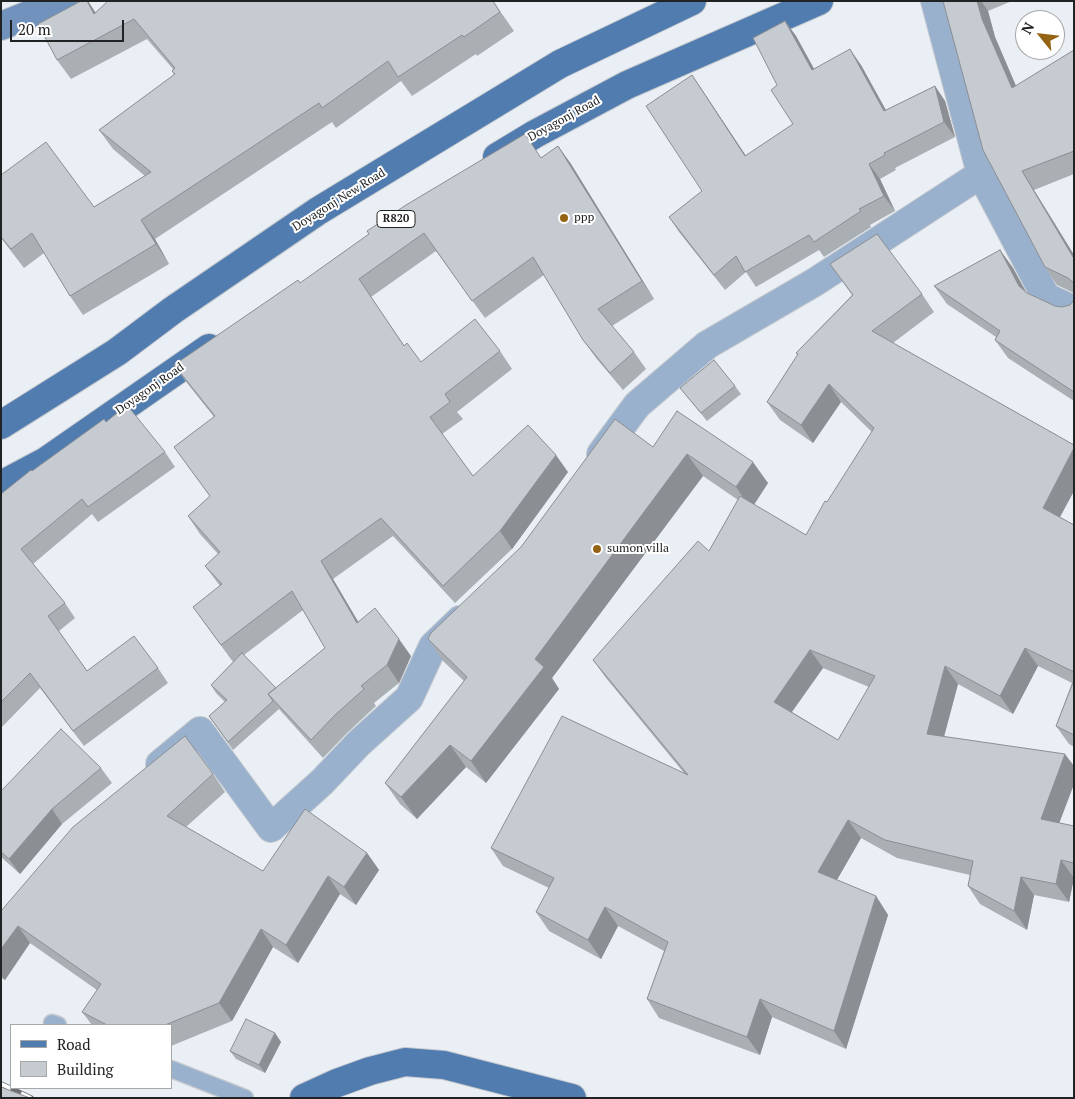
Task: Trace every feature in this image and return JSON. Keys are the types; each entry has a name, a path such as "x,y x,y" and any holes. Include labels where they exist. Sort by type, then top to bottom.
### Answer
{"main road":[{"path":"1,26 63,1"},
{"name":"Doyagonj Road","path":"477,169 535,134 627,85 819,1"},
{"name":"Doyagonj New Road","path":"1,425 117,352 173,310 318,211 560,64 690,2"},
{"name":"Doyagonj Road","path":"1,485 46,461 233,331"},
{"path":"304,1098 370,1071 405,1062 444,1065 482,1073 572,1098"}],"street":[{"path":"935,1 981,174 1046,297 1074,310"},
{"path":"586,474 638,405 708,345 815,282 981,174"},
{"path":"141,780 200,731 271,828 322,782 359,743 410,698 433,646 475,606"}],"lane":[{"path":"172,1069 245,1098"}],"building":[{"path":"81,1 87,1 94,14 108,1 493,1 500,12 464,37 462,35 398,77 388,61 322,108 319,103 141,220 156,244 70,296 32,233 11,249 1,237 1,175 46,142 94,207 151,172 99,130 175,74 172,71 175,68 134,19 57,60 38,24"},
{"path":"943,1 977,1 982,19 1012,88 1058,60 1065,60 1065,56 1074,50 1074,151 1022,171 1074,256 1074,283 1045,267 983,150"},
{"path":"785,21 812,70 850,49 884,111 935,86 944,122 884,153 885,155 869,164 884,196 859,209 861,211 814,242 809,235 745,272 736,256 714,275 669,217 702,191 646,106 692,75 745,156 793,124 771,90 777,85 753,38"},
{"path":"525,134 541,158 558,146 642,281 598,309 634,352 610,373 583,340 533,257 472,301 424,233 359,279 404,346 407,343 421,362 475,319 500,351 445,394 450,402 430,417 473,476 528,425 556,455 500,531 443,586 381,518 321,561 357,623 375,608 399,639 387,665 361,686 364,689 311,740 268,694 325,648 292,591 221,645 193,607 222,584 205,566 220,552 188,516 210,496 174,447 215,416 174,365 298,280 300,283 369,234 367,231 406,205"},
{"path":"877,234 922,294 872,331 1074,445 1043,508 1074,525 1074,672 1025,648 1000,696 945,666 927,734 1065,754 1041,819 1074,826 1074,863 1061,860 1056,884 1021,877 1014,911 968,886 973,861 885,840 848,820 818,872 876,896 834,1031 760,999 747,1037 647,999 668,942 605,907 588,940 536,912 554,878 491,848 562,716 688,775 593,660 698,541 709,551 740,496 806,535 825,501 827,502 874,428 829,384 801,425 767,402 798,354 796,353 853,295 830,264","holes":["810,650 875,676 838,740 774,702"]},
{"path":"1000,250 1019,286 1027,293 1055,306 1070,305 1074,300 1074,392 995,340 1000,331 934,286"},
{"path":"714,360 735,386 701,413 680,388"},
{"path":"127,405 165,452 88,507 82,499 21,549 65,603 48,616 87,671 134,636 158,668 73,731 30,673 1,702 1,494 31,470 104,419 106,422"},
{"path":"677,411 753,462 736,487 687,454 535,659 544,667 471,761 450,745 401,797 385,783 467,677 428,639 431,633 521,547 615,419 653,447"},
{"path":"242,653 276,688 268,694 273,701 228,742 209,716 227,700 211,685"},
{"path":"1074,680 1074,735 1056,726"},
{"path":"61,729 101,768 52,809 9,859 1,852 1,791"},
{"path":"185,736 213,774 167,816 263,871 305,809 367,853 344,887 328,876 286,945 261,929 219,1003 167,1024 105,1024 82,1012 101,984 18,926 1,949 1,911 73,827"},
{"path":"246,1019 275,1033 259,1065 230,1051"},
{"path":"1,1087 30,1098 1,1098"}],"railway":[{"path":"1,1084 10,1088"},
{"path":"12,1089 31,1098"}],"place":[{"name":"ppp","path":"564,218"},
{"name":"sumon villa","path":"597,549"}]}
